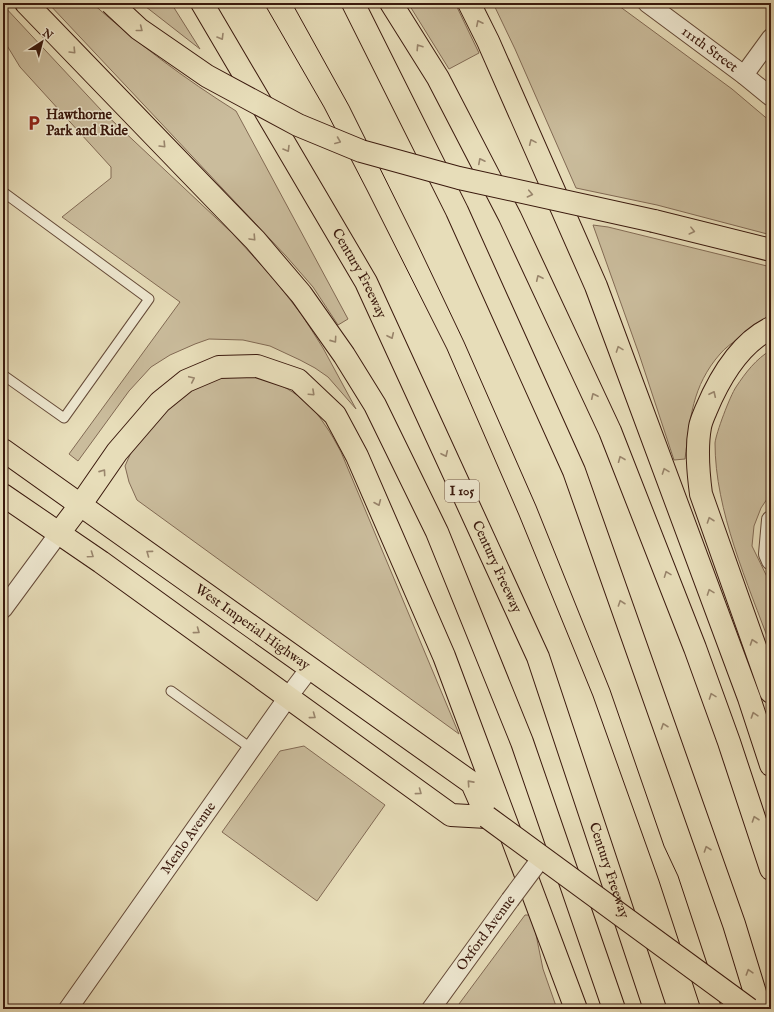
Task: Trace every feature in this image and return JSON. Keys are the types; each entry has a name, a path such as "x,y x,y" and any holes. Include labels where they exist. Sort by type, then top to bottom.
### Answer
{"main road":[{"path":"26,3 255,240 301,294 344,355 375,405 438,532 522,742 614,1009"},
{"path":"111,3 139,29 207,76 298,125 354,148 459,178 654,221 771,250"},
{"name":"Century Freeway","path":"202,3 366,282 538,657 655,1009"},
{"path":"353,3 457,211 574,471 734,924 760,1009"},
{"path":"391,3 438,78 510,217 610,431 652,535 729,742 771,869"},
{"path":"469,3 488,41 596,286 746,690 771,765"},
{"path":"771,328 761,333 734,359 714,391 700,426 697,459 701,494 771,692"},
{"path":"59,533 117,452 160,402 186,381 219,367 257,366 298,380 335,415 357,456 444,656 576,1009"},
{"name":"West Imperial Highway","path":"3,450 472,783 487,818"},
{"path":"3,495 59,533 451,815 487,818 749,1009"}],"street":[{"name":"111th Street","path":"647,3 744,75 771,97"},
{"path":"744,75 771,38"},
{"path":"771,520 768,554 771,561"},
{"path":"3,609 59,533"},
{"name":"Menlo Avenue","path":"68,1009 310,668"},
{"name":"Oxford Avenue","path":"435,1008 510,900 542,858"}],"lane":[{"path":"3,192 149,299 64,418 3,375"},
{"path":"171,691 252,749"}],"shaded area":[{"path":"48,3 92,3 162,60 236,111 348,319 338,325 313,287 286,256"},
{"path":"141,3 171,3 200,49"},
{"path":"408,3 455,3 479,53 449,69"},
{"path":"493,3 615,3 732,89 771,122 771,235 657,205 576,188 515,49"},
{"path":"3,5 101,110 232,233 273,278 302,315 323,348 356,409 328,377 300,360 270,346 243,340 209,339 170,355 151,367 129,391 78,461 69,454 180,302 62,217 111,178 111,167 20,67 3,39"},
{"path":"593,225 608,227 771,267 771,315 754,325 726,348 703,378 691,417 685,459 674,460 639,354"},
{"path":"771,350 771,493 761,508 754,526 752,546 771,585 771,647 734,547 716,469 715,443 730,398 736,387 752,366"},
{"path":"224,376 249,376 260,378 282,386 302,399 318,415 327,428 341,452 459,734 137,500 129,482 125,466 133,448 181,394"},
{"path":"304,746 385,805 317,901 222,832 280,751"},
{"path":"525,915 532,915 543,969 557,1009 462,1009 459,1004"}],"tram line":[{"path":"264,3 324,107 447,349 519,515 593,696 659,881 701,1009"},
{"path":"292,3 349,106 416,241 464,342 536,506 610,690 664,846 678,876 722,1009"}],"place":[{"name":"Hawthorne Park and Ride","path":"34,123"}]}
